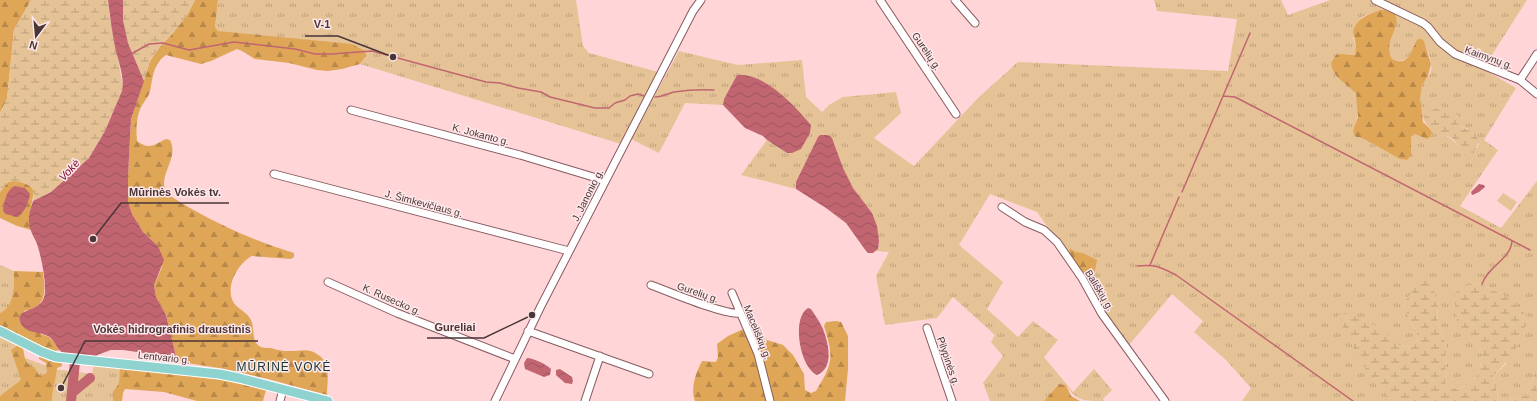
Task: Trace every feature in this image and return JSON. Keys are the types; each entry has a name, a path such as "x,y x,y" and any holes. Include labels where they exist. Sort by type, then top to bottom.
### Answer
{"main road":[{"name":"Lentvario g.","path":"0,331 42,352 56,357 219,374 328,401"}],"street":[{"name":"J. Janonio g.","path":"495,401 528,331 693,11 701,0"},
{"name":"Gurelių g.","path":"880,0 956,114"},
{"path":"955,0 975,23"},
{"name":"Kaimynų g.","path":"1375,0 1423,23 1440,42 1460,57 1520,80 1537,94"},
{"path":"1520,80 1537,54"},
{"name":"K. Jokanto g.","path":"351,110 520,155 600,179 605,182"},
{"name":"J. Šimkevičiaus g.","path":"274,174 570,251"},
{"name":"Bališkių g.","path":"1002,207 1025,222 1044,230 1057,242 1082,278 1102,314 1164,401"},
{"name":"K. Rusecko g.","path":"328,282 397,313 515,359"},
{"name":"Gurelių g.","path":"651,285 704,305 732,313 740,313"},
{"name":"Maceliškių g.","path":"732,293 758,354 770,401"},
{"name":"Pilypinės g.","path":"927,328 952,401"},
{"path":"528,331 649,374"},
{"path":"585,401 600,356"},
{"path":"280,401 283,389"}],"green space":[{"path":"0,0 31,0 14,30 7,99 0,113"},
{"path":"31,0 108,0 123,86 105,131 89,158 51,192 33,201 34,191 22,182 8,182 0,192 0,113 7,99 14,30"},
{"path":"123,0 195,0 187,15 150,60 144,81 128,43 123,20"},
{"path":"195,0 218,0 215,27 218,31 352,44 365,51 366,56 360,64 328,71 317,70 289,63 255,59 237,49 201,64 166,55 158,62 156,67 148,97 141,107 138,115 136,132 137,141 148,146 152,146 166,139 170,140 172,147 171,161 164,180 164,187 167,194 197,212 229,228 261,242 294,253 294,257 291,259 252,256 247,259 234,276 231,297 234,303 251,320 255,341 259,346 284,351 304,350 317,354 321,357 327,370 327,395 225,369 181,362 176,356 166,315 156,297 154,285 162,267 158,246 143,232 132,214 128,202 131,119 150,61 187,15"},
{"path":"218,0 576,0 583,46 589,53 658,72 621,144 360,64 366,56 218,31 215,27"},
{"path":"1154,0 1281,0 1288,15 1330,0 1527,0 1483,69 1516,88 1484,140 1498,150 1460,206 1501,228 1537,181 1537,372 1535,373 1527,395 1507,401 1499,401 1493,376 1506,364 1508,298 1482,284 1462,286 1469,338 1481,350 1481,365 1475,378 1458,390 1445,383 1446,344 1437,322 1438,306 1403,304 1418,337 1414,346 1409,348 1398,345 1390,339 1388,397 1402,401 1242,401 1251,388 1226,360 1194,332 1203,321 1172,294 1129,345 1102,309 1083,276 1037,212 990,194 959,245 1003,282 987,309 1018,337 1033,321 1058,340 1044,357 1073,392 1094,369 1112,390 1103,399 1104,401 1091,401 1077,397 1066,385 1059,384 1044,401 990,401 983,383 1003,356 991,342 995,335 953,297 937,318 885,325 876,276 889,252 876,251 879,242 875,221 847,177 839,160 834,142 796,185 796,189 741,175 767,140 787,153 760,80 746,75 737,75 724,99 723,105 685,103 659,153 631,139 679,51 738,65 802,60 806,97 822,112 829,105 843,97 896,92 901,113 874,138 914,166 978,98 1018,62 1228,71 1237,19 1157,11","holes":["1380,10 1386,10 1395,29 1389,44 1389,51 1392,59 1397,61 1404,60 1411,52 1414,44 1422,39 1424,41 1431,64 1431,71 1423,85 1419,98 1422,116 1427,126 1431,130 1415,134 1411,137 1411,156 1407,160 1400,159 1362,138 1356,137 1353,130 1357,116 1358,104 1356,94 1353,90 1346,54 1355,55 1356,46 1353,38 1362,17","1458,123 1459,126 1468,129 1479,144 1474,152 1478,158 1464,152 1449,138 1437,133","1071,248 1076,252 1082,270 1075,264"]},
{"path":"1380,10 1386,10 1395,14 1396,25 1389,46 1392,59 1403,61 1406,59 1418,39 1422,39 1424,41 1431,64 1428,76 1422,86 1420,98 1423,122 1431,130 1432,134 1427,139 1415,134 1411,137 1411,156 1407,160 1400,159 1354,135 1353,130 1358,117 1356,94 1338,77 1332,68 1331,63 1336,55 1355,55 1356,46 1353,32 1357,23 1363,18"},
{"path":"1436,108 1455,113 1460,118 1458,123 1459,126 1476,134 1478,141 1474,152 1478,158 1478,162 1476,163 1469,159 1452,138 1437,133 1429,126 1424,118 1425,115"},
{"path":"16,180 31,186 34,191 29,218 31,230 17,226 0,218 0,192 8,182"},
{"path":"1503,193 1517,202 1511,211 1497,201"},
{"path":"1070,248 1076,252 1083,253 1097,260 1092,276 1086,276 1074,262 1069,252"},
{"path":"0,265 14,271 14,289 9,305 0,313"},
{"path":"14,271 43,272 44,292 41,302 32,309 24,311 41,334 49,337 59,350 50,352 0,327 0,313 9,305 13,295"},
{"path":"1423,276 1432,281 1438,306 1437,322 1446,344 1445,383 1458,390 1475,378 1480,370 1481,364 1481,350 1469,338 1457,321 1454,295 1462,286 1482,284 1508,298 1528,317 1515,350 1506,363 1493,376 1499,401 1402,401 1392,399 1381,391 1367,372 1337,316 1346,313 1380,327 1398,345 1409,348 1414,346 1418,337 1403,304"},
{"path":"826,322 841,322 848,336 848,369 845,401 695,401 693,386 702,361 716,362 718,357 717,344 728,336 748,327 767,340 783,345 793,355 804,374 805,390 811,393 816,391 826,374 830,360 829,346 824,326"},
{"path":"0,334 18,343 12,349 12,353 55,369 92,374 94,363 122,366 118,401 2,401 2,395 0,396"},
{"path":"17,345 23,348 25,359 28,364 34,367 39,375 44,375 47,372 46,363 39,359 39,356 49,361 61,362 62,366 57,368 52,401 0,401 0,396 21,380 11,350"},
{"path":"120,368 223,380 266,390 263,401 197,401 164,392 125,389 122,401 113,401 113,392 119,383"},
{"path":"1537,372 1537,401 1507,401 1527,395 1535,373"},
{"path":"1059,384 1066,385 1071,396 1080,401 1044,401"}],"water":[{"path":"108,0 123,0 123,20 128,43 144,81 131,119 128,202 132,214 143,232 158,246 164,260 154,285 156,297 166,315 176,356 172,357 123,350 111,350 97,355 96,358 62,355 61,351 50,337 28,330 20,321 22,314 41,303 44,298 45,290 41,258 29,225 29,214 33,201 51,192 89,158 105,131 122,91 123,80 114,41"},
{"path":"737,75 758,79 768,84 788,100 811,125 810,133 801,149 792,153 787,153 763,136 745,128 723,105 724,99"},
{"path":"820,135 828,135 832,138 843,168 853,188 872,213 877,226 879,241 878,249 873,253 868,253 866,251 846,223 796,189 796,182"},
{"path":"1479,184 1484,185 1485,187 1472,195 1471,192"},
{"path":"15,186 25,188 30,194 24,210 17,217 6,214 3,211 9,190"},
{"path":"808,308 811,309 822,326 829,354 826,367 823,372 817,375 811,371 806,363 800,343 800,322 803,313"},
{"path":"527,358 536,360 549,367 551,369 550,375 544,377 525,369 524,363"},
{"path":"560,369 572,377 572,384 565,383 556,375 556,370"}],"waterway":[{"path":"1182,192 1250,33"},
{"path":"131,54 149,44 163,43 189,50 234,42 295,49 315,54 372,51 486,82 500,83 541,92 550,97 595,108 609,108 615,103 638,94 644,96"},
{"path":"655,97 674,92 714,90"},
{"path":"1223,96 1235,97 1530,250"},
{"path":"1150,265 1179,197"},
{"path":"1482,284 1489,272 1508,253 1512,241"},
{"path":"1137,266 1148,265 1157,267 1176,275 1353,401"},
{"name":"Vokė","path":"71,401 75,362"},
{"path":"73,392 90,378"}],"place":[{"name":"V-1","path":"393,57"},
{"name":"Mūrinės Vokės tv.","path":"93,239"},
{"name":"Gureliai","path":"532,315"},
{"name":"Vokės hidrografinis draustinis","path":"61,388"}],"district":[{"name":"MŪRINĖ VOKĖ","path":"284,367"}]}
